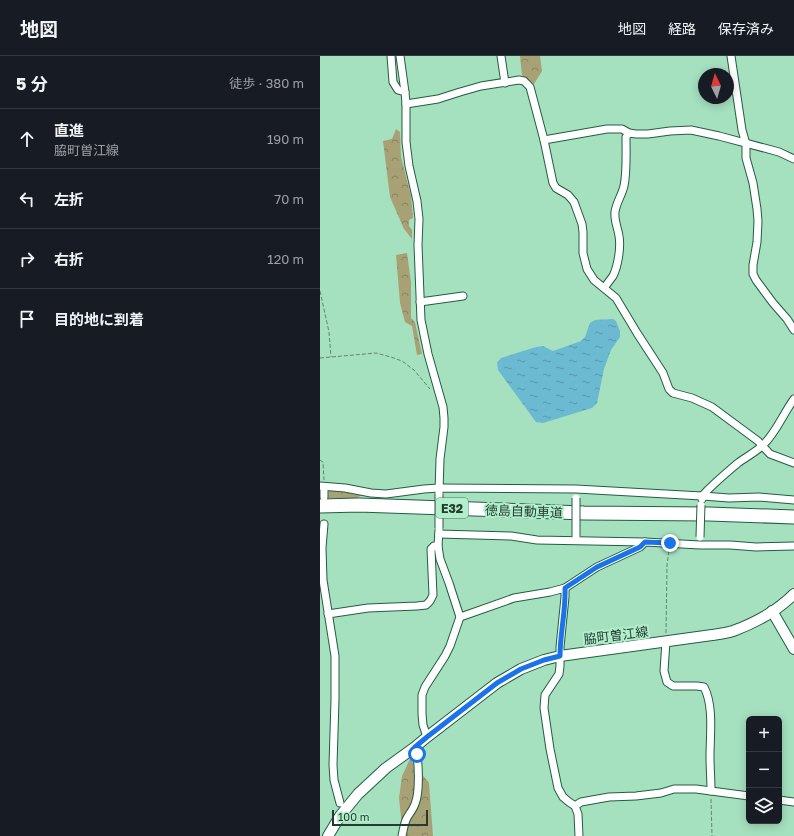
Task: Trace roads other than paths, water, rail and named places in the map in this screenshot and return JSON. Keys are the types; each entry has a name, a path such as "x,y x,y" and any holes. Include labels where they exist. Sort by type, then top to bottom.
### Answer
{"highway":[{"name":"徳島自動車道","path":"322,501 359,505 584,513 710,514 794,517"},
{"name":"徳島自動車道","path":"584,513 709,522 794,526"}],"main road":[{"name":"脇町曽江線","path":"328,836 340,816 358,794 386,768 497,683 521,669 544,660 560,656 712,636 733,631 752,623 772,611 794,594"},
{"path":"772,611 794,649"}],"street":[{"path":"391,56 393,82 398,90 404,92"},
{"path":"400,56 406,104 406,142 409,166 418,201 421,320 443,407 444,418 440,459 438,546 440,559 460,616 450,646 422,695 423,725 427,737"},
{"path":"502,56 505,83"},
{"path":"731,56 742,130 746,144 746,158 753,184 757,209 757,242 753,274 794,330"},
{"path":"406,104 438,99 481,86 519,80 524,81 530,86 553,183 556,188 568,194 574,202 579,217 583,232 583,253 587,269 594,280 619,302 663,373 668,388 673,393 692,398 712,407 763,446 770,454 794,463"},
{"path":"544,140 607,129 622,129 636,134 691,130 779,152 794,159"},
{"path":"604,288 613,275 617,265 620,242 615,221 615,212 625,184 626,137 629,132"},
{"path":"420,302 463,296"},
{"path":"700,545 702,496 714,483 738,463 763,446 794,399"},
{"path":"322,501 322,486 386,494 424,489 439,491 576,489 729,498 759,497 794,500"},
{"path":"576,489 576,538"},
{"path":"324,524 322,548 323,580 335,656 333,764 334,780 340,803"},
{"path":"439,531 511,536 537,540 576,538 700,545 756,547 794,546"},
{"path":"460,616 514,598 565,588 597,567 640,547 645,542"},
{"path":"328,614 368,608 426,605 430,601 433,594 431,549 434,546 438,546"},
{"path":"565,588 566,597 560,647 559,674 545,695 544,708 558,788 563,797 575,806 578,814 579,836"},
{"path":"666,641 664,671 667,682 673,686 697,686 704,688 707,694 711,721 711,791"},
{"path":"402,836 406,820 417,800 419,772 415,747"},
{"path":"575,806 581,802 609,796 636,796 674,789 696,789 746,796"},
{"path":"782,800 794,802"}],"water":[{"path":"613,319 616,321 620,331 620,337 611,350 604,369 597,403 592,408 543,423 536,422 498,370 497,363 501,358 536,347 543,346 553,351 581,341 585,337 590,323 595,320"}]}
